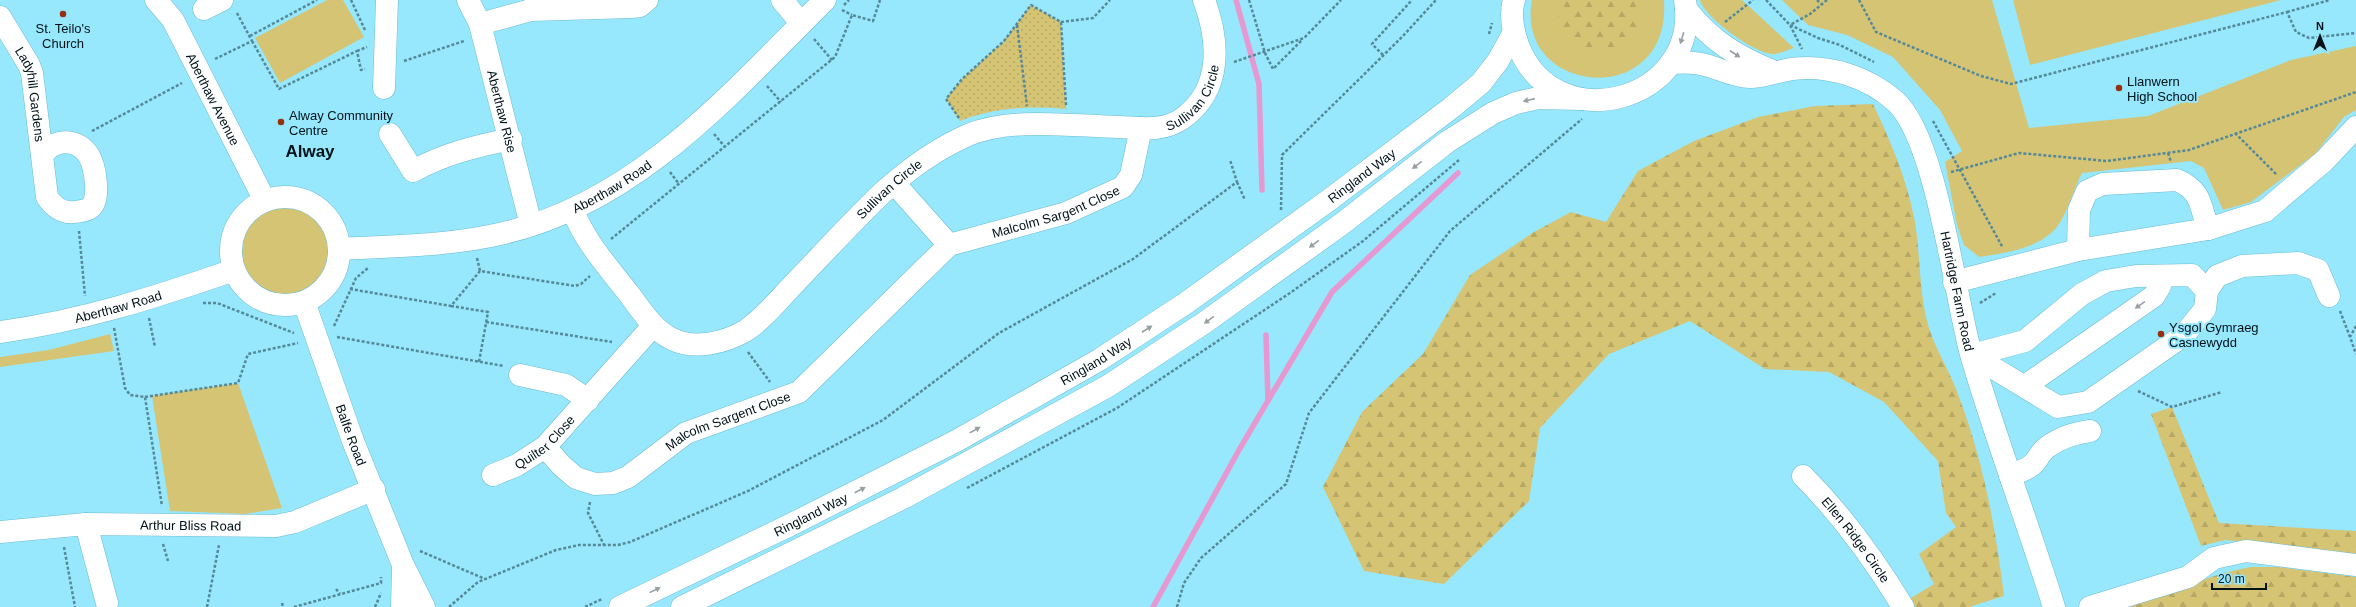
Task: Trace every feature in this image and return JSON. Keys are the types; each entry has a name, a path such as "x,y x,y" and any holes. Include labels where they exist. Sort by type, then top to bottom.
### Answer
{"street":[{"name":"Aberthaw Avenue","path":"156,0 172,20 265,201"},
{"path":"384,78 387,0"},
{"name":"Aberthaw Rise","path":"468,0 482,29 511,139 531,225"},
{"path":"482,29 531,10 631,7 640,6 647,0"},
{"path":"782,0 807,30"},
{"name":"Sullivan Circle","path":"573,210 578,226 653,326 672,340 696,345 724,340 736,336 753,325 765,314 894,182 926,157 970,135 1003,126 1029,125 1141,128 1164,126 1185,117 1200,99 1209,84 1214,66 1216,46 1215,32 1204,0"},
{"name":"Ringland Way","path":"1514,0 1514,32 1522,55 1537,76 1558,91 1581,99"},
{"name":"Aberthaw Road","path":"339,248 417,245 472,239 531,225 573,210 624,182 665,152 807,30 832,5"},
{"name":"Ringland Way","path":"684,606 903,498 1108,386 1204,323 1343,223 1447,142 1493,113 1516,103 1538,98 1606,101 1637,92 1653,82 1671,64 1683,38 1685,5"},
{"name":"Hartridge Farm Road","path":"1685,5 1700,27 1723,46 1742,58 1776,72"},
{"name":"Ladyhill Gardens","path":"0,17 29,65 43,154"},
{"name":"Ringland Way","path":"612,602 788,526 958,440 1099,360 1204,290 1329,200 1451,108 1481,83 1498,61 1514,32"},
{"name":"Hartridge Farm Road","path":"1671,64 1683,62 1707,65 1726,72 1750,77 1776,72 1812,68 1842,72 1875,85 1897,102 1915,130 1931,177 1972,355 2054,607"},
{"path":"1954,282 2078,250 2208,229 2265,211 2324,161 2356,127"},
{"name":"Malcolm Sargent Close","path":"545,447 568,472 576,478 595,484 613,483 628,477 686,433 799,392 807,386 902,289 949,245 1066,213 1115,192 1122,187 1131,175 1141,128"},
{"path":"390,134 412,171 433,160 461,150 511,139"},
{"path":"65,141 74,143 88,154 95,178 96,192 94,204 90,208 78,212 62,211 53,206 47,197 44,186 43,154 53,144 65,141"},
{"path":"2078,250 2079,210 2087,191 2103,184 2177,180 2188,185 2197,192 2208,229"},
{"path":"894,182 949,245"},
{"path":"288,197 312,204 324,214 334,226 339,248 336,269 331,281 322,291 304,302 285,306 272,304 257,299 245,290 234,270 230,247 233,233 241,219 252,208 265,201 288,197"},
{"path":"1972,355 2058,407 2088,402 2184,335 2205,309 2208,291 2217,276 2242,266 2298,263 2318,270 2329,296"},
{"name":"Aberthaw Road","path":"0,332 87,316 114,324 148,315 234,270"},
{"path":"1972,355 2025,341 2082,294 2106,281 2136,276 2192,275 2208,291"},
{"path":"2025,386 2154,296 2160,286 2156,276"},
{"name":"Balfe Road","path":"304,302 353,441 374,489 392,540 424,607"},
{"name":"Quilter Close","path":"494,475 518,465 545,447 653,326"},
{"path":"513,371 566,385 588,400"},
{"path":"2010,475 2028,468 2035,461 2038,455 2053,443 2078,433 2090,431"},
{"name":"Ellen Ridge Circle","path":"1803,476 1851,528 1877,563 1903,607"},
{"name":"Arthur Bliss Road","path":"0,532 86,524 276,526 295,522 374,489"},
{"path":"86,524 107,603"},
{"path":"2090,607 2188,577 2214,558 2246,552 2356,565"},
{"name":"Balfe Road","path":"402,607 403,565"}],"path":[{"path":"250,36 317,0"},
{"path":"351,0 366,32"},
{"path":"832,5 852,15 873,21 880,0"},
{"path":"960,121 946,99 962,78 1004,41 1031,5 1060,22 1093,18 1110,0"},
{"path":"1249,0 1265,53 1273,69 1341,0"},
{"path":"1383,55 1372,44 1412,0"},
{"path":"1281,211 1282,154 1383,55 1436,0"},
{"path":"1766,0 1790,25 1812,68"},
{"path":"1817,0 1821,4"},
{"path":"1859,0 1876,32 1974,73 2012,84 2330,0"},
{"path":"220,5 250,36 279,89 372,44"},
{"path":"2288,12 2296,32 2309,38 2356,33"},
{"path":"480,271 575,286 581,284 601,257 679,184 832,60 838,54 852,15"},
{"path":"1487,40 1493,20"},
{"path":"1060,22 1067,126"},
{"path":"1017,25 1029,125"},
{"path":"357,51 360,70 384,78 482,29"},
{"path":"807,30 832,60"},
{"path":"1242,60 1304,38"},
{"path":"198,68 252,41"},
{"path":"764,82 781,102"},
{"path":"65,141 94,131 182,84"},
{"path":"1931,177 2019,153 2107,161 2189,150 2356,92"},
{"path":"1177,607 1184,583 1201,558 1286,484 1309,413 1450,231 1606,101"},
{"path":"2235,133 2291,190"},
{"path":"714,134 725,147"},
{"path":"1230,160 1245,200"},
{"path":"669,172 679,184"},
{"path":"449,607 478,582 556,550 579,544 618,545 630,542 748,491 883,420 999,333 1133,259 1237,182"},
{"path":"78,212 87,316"},
{"path":"471,258 484,256"},
{"path":"477,258 480,271"},
{"path":"371,268 359,274 350,289 335,322 334,337 479,362 513,371"},
{"path":"451,306 480,271"},
{"path":"350,289 488,312 479,362"},
{"path":"2329,296 2340,312 2356,354"},
{"path":"200,304 217,302 296,334 302,349"},
{"path":"148,315 155,347"},
{"path":"486,322 608,341"},
{"path":"114,324 125,388 130,395 145,398 238,383 248,354 300,342"},
{"path":"2350,337 2356,326"},
{"path":"736,336 782,399"},
{"path":"2118,382 2172,407 2222,392"},
{"path":"145,398 165,524"},
{"path":"595,484 588,513 604,545"},
{"path":"207,607 222,526"},
{"path":"60,527 75,607"},
{"path":"392,540 486,579"},
{"path":"294,607 381,583 382,572 383,585"},
{"path":"336,589 340,594"},
{"path":"375,607 381,592"},
{"path":"585,607 612,602"},
{"path":"282,603 284,607"}],"green space":[{"path":"327,0 343,0 364,37 280,83 255,38"},
{"path":"1532,0 1664,0 1660,36 1644,60 1621,74 1594,78 1568,71 1546,56 1533,32"},
{"path":"1560,0 1638,0 1640,21 1632,38 1618,48 1601,52 1583,50 1568,41 1560,24"},
{"path":"1700,0 1742,0 1794,48 1773,54 1755,48 1720,25 1711,16"},
{"path":"1782,0 1992,0 2029,128 2148,116 2291,60 2356,46 2356,110 2344,117 2315,154 2251,202 2223,210 2204,168 2191,161 2082,173 2061,222 2049,234 2041,240 2021,249 1979,257 1964,245 1957,225 1945,162 1962,151 1940,110 1893,57 1847,35 1808,25"},
{"path":"2013,0 2281,0 2030,65"},
{"path":"1031,5 1061,22 1066,109 1026,108 999,110 973,116 960,121 946,99 962,79 1004,41"},
{"path":"1873,104 1897,159 1911,202 1916,231 1925,314 1932,337 1956,388 1975,445 1993,520 2004,596 1969,607 1915,607 1911,598 1934,584 1919,554 1956,527 1946,513 1938,461 1884,402 1829,372 1765,369 1690,321 1609,354 1540,428 1529,501 1444,584 1364,571 1323,487 1362,412 1423,354 1470,275 1534,232 1571,212 1606,222 1638,171 1694,141 1758,117 1815,106"},
{"path":"277,208 293,208 302,211 316,220 325,234 328,243 328,259 325,268 316,282 302,291 293,294 277,294 261,287 254,282 249,275 242,259 242,243 249,227 254,220 261,215"},
{"path":"110,334 114,351 0,367 0,357 49,350"},
{"path":"238,383 282,508 245,514 170,511 152,396"},
{"path":"2172,407 2219,523 2356,531 2356,554 2225,540 2201,546 2151,414"},
{"path":"2250,567 2279,567 2356,577 2356,607 2125,607 2223,573"}],"waterway":[{"path":"1236,0 1259,84 1262,190"},
{"path":"1153,607 1239,450 1332,292 1458,173"},
{"path":"1266,335 1268,401"}],"place":[{"name":"St. Teilo's Church","path":"63,14"},
{"name":"Llanwern High School","path":"2119,88"},
{"name":"Alway Community Centre","path":"281,122"},
{"name":"Ysgol Gymraeg Casnewydd","path":"2161,334"}],"district":[{"name":"Alway","path":"310,151"}]}
